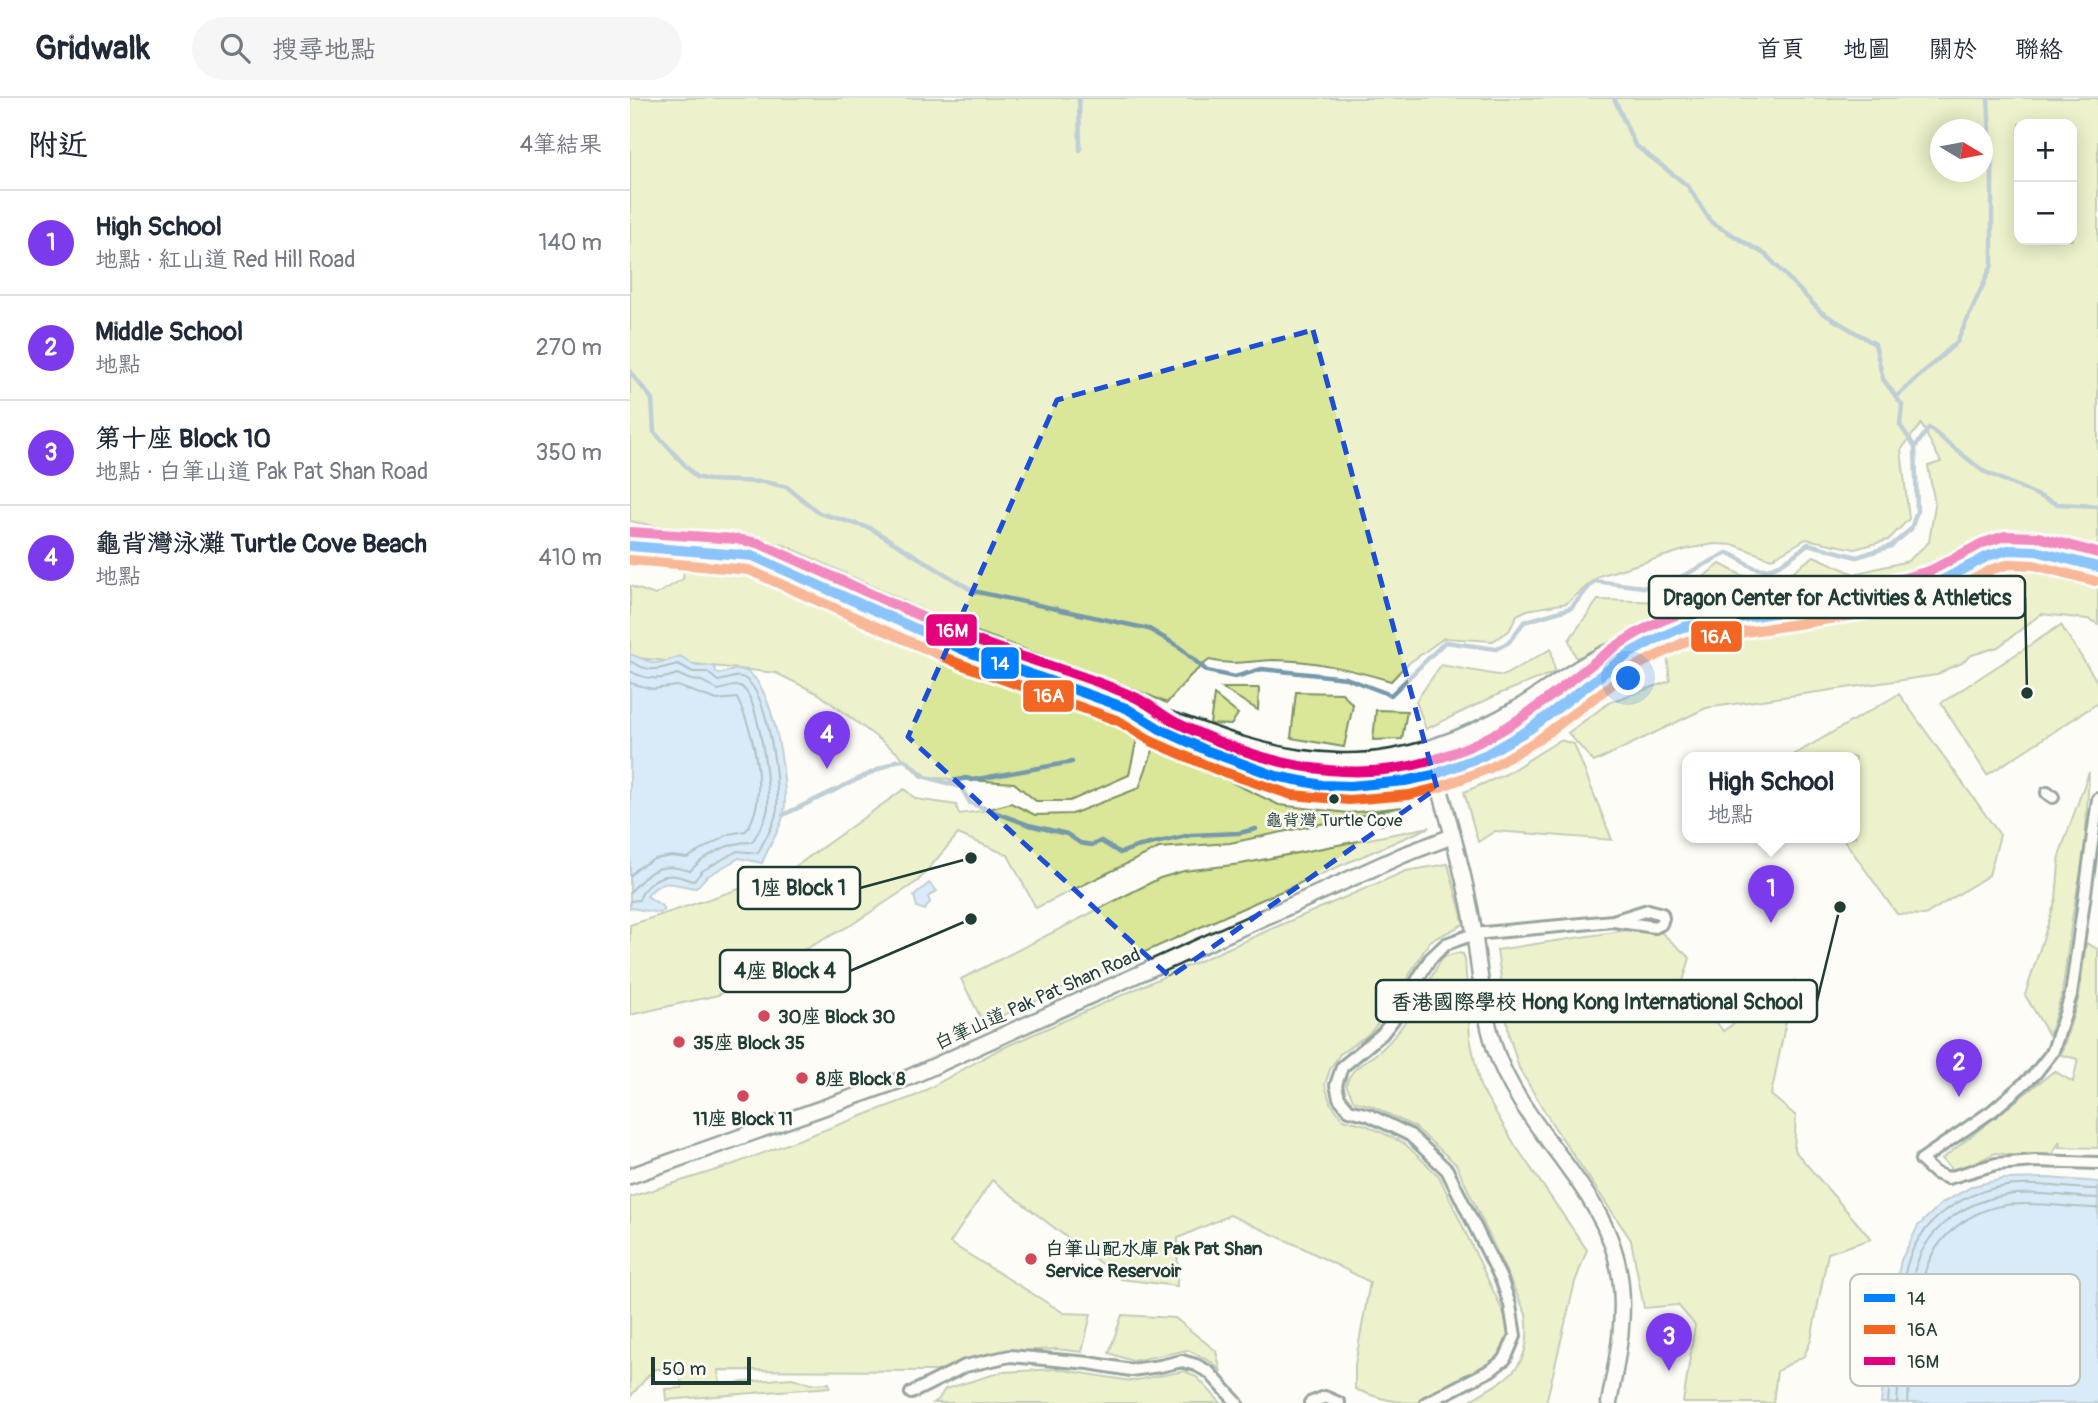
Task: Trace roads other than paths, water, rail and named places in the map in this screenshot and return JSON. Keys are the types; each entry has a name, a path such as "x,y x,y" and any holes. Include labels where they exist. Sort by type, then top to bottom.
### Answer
{"main road":[{"path":"630,546 753,556 966,651 1126,708 1152,714 1244,746 1311,760 1362,762 1382,760 1428,748 1470,733 1505,716 1604,655 1642,639 1678,629 1904,593 1937,583 1988,556 2008,550 2036,551 2098,567"},
{"path":"1126,708 1146,723 1264,773 1330,786 1398,783 1460,766 1509,742 1623,659 1678,629"}],"street":[{"path":"1428,748 1453,836 1494,1045 1517,1098 1594,1208 1616,1257 1621,1286 1622,1318 1609,1403"},
{"path":"2098,799 2071,995 2053,1051 2035,1074 1992,1111 1922,1160 1934,1173 1948,1178 1996,1164 2035,1161 2098,1163"},
{"name":"白筆山道 Pak Pat Shan Road","path":"630,1177 910,1077 1403,855 1453,836"},
{"path":"1426,1403 1492,1370 1505,1359 1515,1336 1510,1305 1502,1281 1447,1170 1410,1135 1369,1115 1349,1110 1339,1098 1336,1085 1342,1067 1376,1040 1393,1020 1438,949 1474,934 1613,921"},
{"path":"911,1394 965,1366 1010,1356 1078,1361 1131,1370 1160,1366 1177,1360 1196,1365 1212,1375 1237,1403"},
{"path":"1310,1403 1325,1397 1339,1403"}],"water":[{"path":"630,654 653,663 680,656 694,665 714,666 719,674 746,671 756,680 772,714 782,759 784,813 762,863 739,858 706,877 696,888 670,883 659,886 647,896 662,906 664,910 660,913 630,908"},
{"path":"929,883 937,891 928,897 930,902 925,910 917,907 914,896"},
{"path":"2048,1178 2098,1182 2098,1403 1881,1403 1883,1386 2080,1386 2080,1274 1898,1274 1901,1260 1918,1226 1942,1203 1973,1186 2003,1179"}],"waterway":[{"path":"1079,98 1080,150"},
{"path":"1614,98 1635,145 1688,186 1711,222 1766,255 1821,312 1875,344 1883,379 1902,405 1900,425 1915,447"},
{"path":"1896,397 1957,342 1992,265 1992,171 1988,98"},
{"path":"630,372 652,399 654,432 696,477 708,480 765,482 787,487 819,513 870,528 973,591 1149,629 1178,646 1207,671 1235,677 1262,669 1346,678 1391,695 1445,642 1496,649 1509,642 1524,622 1571,608 1594,581 1652,588 1671,582 1727,553 1755,568 1763,569 1779,565 1808,544 1857,557 1891,546 1911,529 1917,511 1915,447 1929,428 1983,471 2057,504 2098,506"},
{"path":"783,815 896,761 905,760 926,777 961,787 970,803 1029,825 1067,834 1080,843 1092,845 1101,841 1120,853 1191,835 1239,833 1256,829"},
{"path":"950,782 1072,762"}],"place":[{"name":"Dragon Center for Activities & Athletics","path":"2027,693"},
{"name":"龜背灣泳灘 Turtle Cove Beach","path":"827,769"},
{"name":"龜背灣 Turtle Cove","path":"1334,799"},
{"name":"1座 Block 1","path":"971,858"},
{"name":"香港國際學校 Hong Kong International School","path":"1840,907"},
{"name":"4座 Block 4","path":"971,919"},
{"name":"High School","path":"1771,923"},
{"name":"30座 Block 30","path":"764,1016"},
{"name":"35座 Block 35","path":"679,1042"},
{"name":"8座 Block 8","path":"802,1078"},
{"name":"11座 Block 11","path":"743,1096"},
{"name":"Middle School","path":"1959,1097"},
{"name":"白筆山配水庫 Pak Pat Shan Service Reservoir","path":"1031,1259"},
{"name":"第十座 Block 10","path":"1669,1371"}]}
